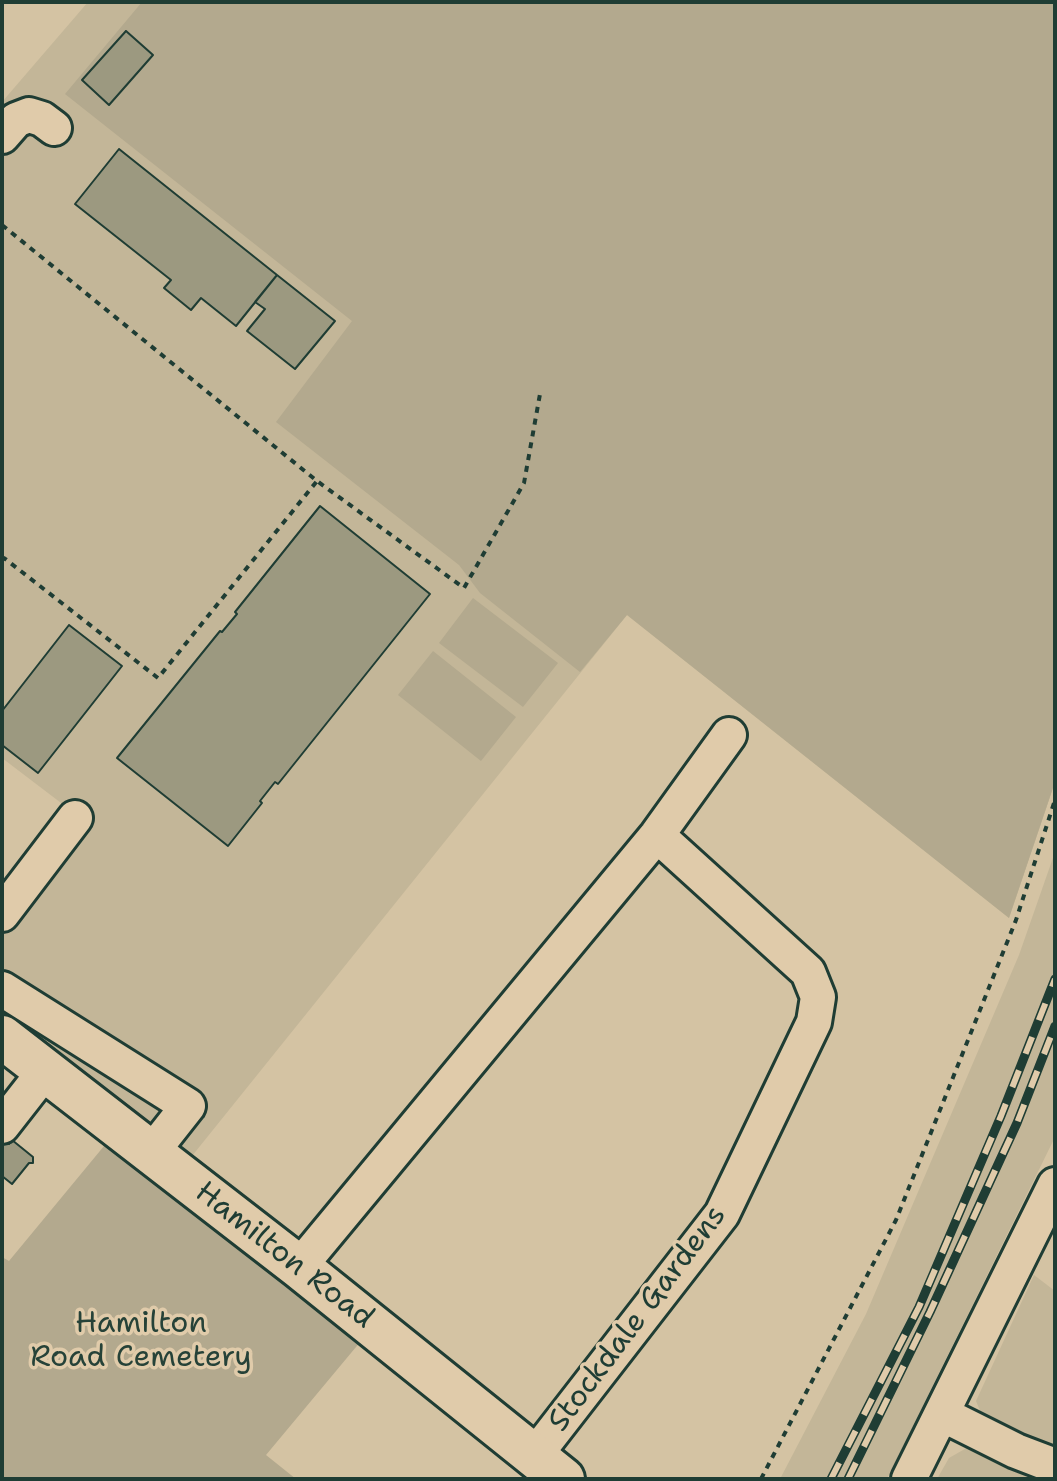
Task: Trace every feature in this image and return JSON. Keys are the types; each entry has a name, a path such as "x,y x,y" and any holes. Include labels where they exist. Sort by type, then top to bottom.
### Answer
{"main road":[{"name":"Hamilton Road","path":"2,1037 299,1267 549,1467"}],"street":[{"path":"2,136 16,120 29,115 42,119 54,128"},
{"path":"299,1267 657,835 729,735"},
{"path":"2,914 75,818"},
{"name":"Stockdale Gardens","path":"549,1467 722,1214 814,1022 818,997 808,972 657,835"},
{"path":"2,989 188,1106 151,1153"},
{"path":"2,1126 45,1071"},
{"path":"909,1479 1055,1185"},
{"path":"942,1414 1016,1451 1055,1466"}],"path":[{"path":"2,225 317,481 464,588 524,483 540,394"},
{"path":"3,557 158,678 317,481"},
{"path":"761,1479 896,1220 1016,920 1055,800"}],"shaded area":[{"path":"88,2 820,2 1055,782 1009,918 627,615 192,1156 2,1017 2,900 69,809 2,758 2,102"},
{"path":"1055,852 1055,1137 887,1479 780,1479 866,1314 1019,955"},
{"path":"1034,1275 1055,1291 1055,1479 937,1479 949,1458 970,1446 983,1418 976,1401"}],"green space":[{"path":"142,2 1055,2 1055,782 1009,918 627,615 580,672 480,593 459,565 276,422 352,321 65,94"},
{"path":"473,598 558,663 523,707 439,643"},
{"path":"433,651 516,717 481,761 398,695"},
{"name":"Hamilton Road Cemetery","path":"109,1140 361,1341 266,1455 296,1479 2,1479 2,1257 9,1261"}],"building":[{"path":"126,31 153,55 109,105 82,80"},
{"path":"119,149 277,275 236,326 201,298 191,310 164,288 171,280 75,204"},
{"path":"277,275 335,321 295,369 247,331 265,309 255,302"},
{"path":"320,506 430,594 278,784 275,782 228,846 117,758 237,614 235,612"},
{"path":"69,625 122,666 38,773 2,745 2,711"},
{"path":"2,1138 9,1144 12,1140 33,1157 33,1163 29,1163 12,1184 2,1176"}],"railway":[{"path":"831,1479 919,1307 1001,1116 1055,979"},
{"path":"848,1479 930,1312 1017,1123 1055,1026"}]}
